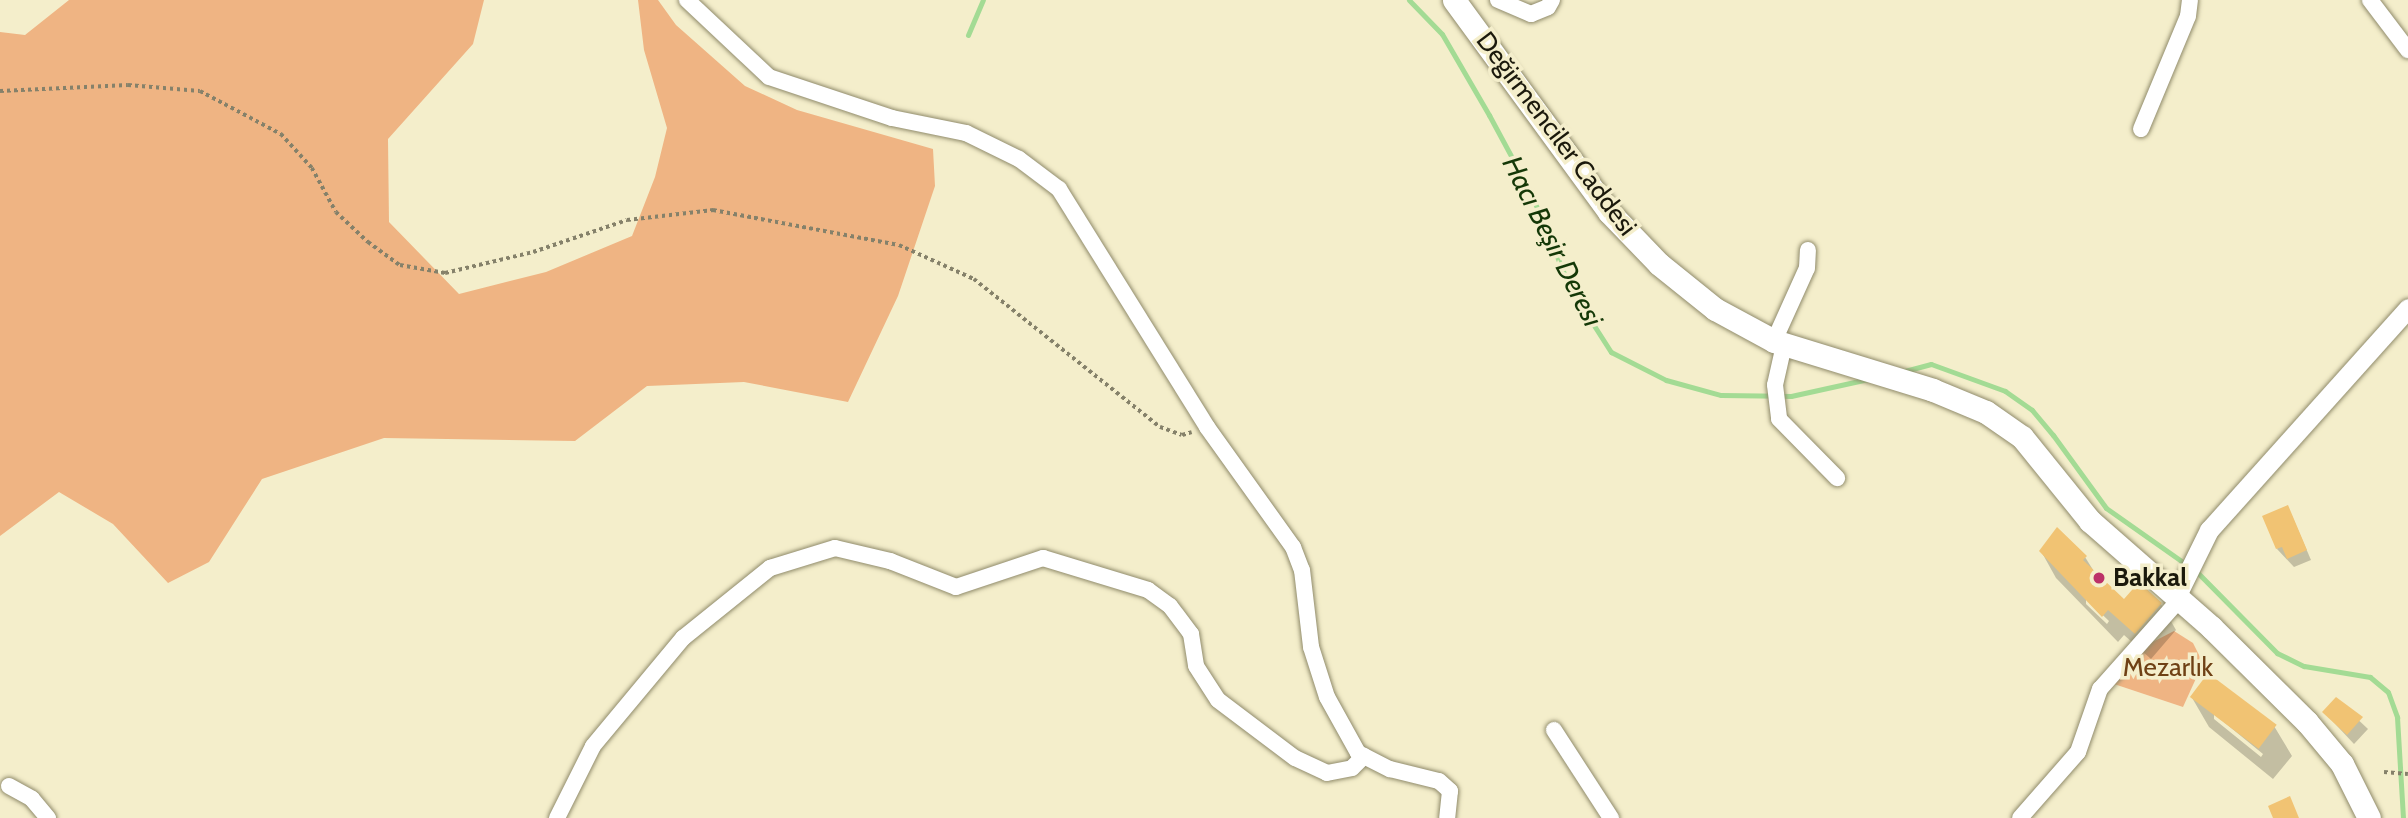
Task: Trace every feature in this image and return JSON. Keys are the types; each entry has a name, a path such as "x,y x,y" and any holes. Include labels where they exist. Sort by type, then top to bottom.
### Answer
{"main road":[{"name":"Değirmenciler Caddesi","path":"1454,0 1632,238 1715,309 1779,343 1933,390 1986,412 2022,437 2090,521 2179,592 2307,722 2342,764 2369,818"}],"street":[{"path":"687,0 769,77 892,118 966,133 1019,159 1059,189 1208,427 1293,547 1302,570 1311,647 1327,697 1358,753 1390,769 1438,781 1450,791 1447,818"},
{"path":"1498,0 1531,14 1548,7 1552,0"},
{"path":"2141,128 2188,16 2190,0"},
{"path":"2370,0 2408,50"},
{"path":"1808,250 1807,268 1779,343 1775,385 1779,419 1837,478"},
{"path":"2020,818 2078,751 2100,689 2179,592 2197,549 2408,308"},
{"path":"557,818 593,746 682,638 770,568 835,548 890,561 956,587 1042,558 1148,590 1170,606 1191,634 1196,666 1217,700 1295,758 1327,772 1352,768 1364,757"},
{"path":"1554,730 1611,818"},
{"path":"4,784 34,818"},
{"path":"4,784 32,799 48,818"}],"path":[{"path":"0,91 128,85 200,91 281,134 312,168 336,212 368,242 400,265 444,273 533,252 627,219 713,210 899,244 974,279 1160,427 1182,435 1208,427"},
{"path":"2384,772 2408,774"}],"green space":[{"path":"69,0 484,0 473,44 388,139 389,222 459,294 546,272 632,236 655,177 667,128 644,50 638,0 658,0 676,25 745,86 797,110 933,149 935,186 898,296 848,402 744,382 647,386 575,441 384,438 262,479 209,562 168,583 113,524 59,492 0,536 0,32 25,35"},
{"name":"Mezarlık","path":"2174,631 2193,643 2200,657 2198,674 2183,707 2111,683 2143,647"}],"building":[{"path":"2288,505 2307,550 2287,559 2282,547 2276,549 2262,516"},
{"path":"2057,527 2087,556 2083,560 2124,599 2139,582 2162,603 2135,634 2108,610 2102,617 2039,551"},
{"path":"2208,673 2277,725 2259,749 2190,697"},
{"path":"2336,697 2363,717 2347,735 2322,712"},
{"path":"2290,796 2299,818 2273,818 2268,806"}],"waterway":[{"name":"Hacı Beşir Deresi","path":"968,35 983,0"},
{"name":"Hacı Beşir Deresi","path":"1409,0 1442,34 1489,115 1530,191 1570,288 1611,352 1666,380 1721,395 1791,396 1868,379"},
{"name":"Hacı Beşir Deresi","path":"1901,372 1931,364 2005,391 2032,410 2106,508 2187,565"},
{"name":"Hacı Beşir Deresi","path":"2195,570 2277,653 2304,666 2370,677 2388,692 2397,717 2403,818"}],"place":[{"name":"Bakkal","path":"2099,578"}]}
